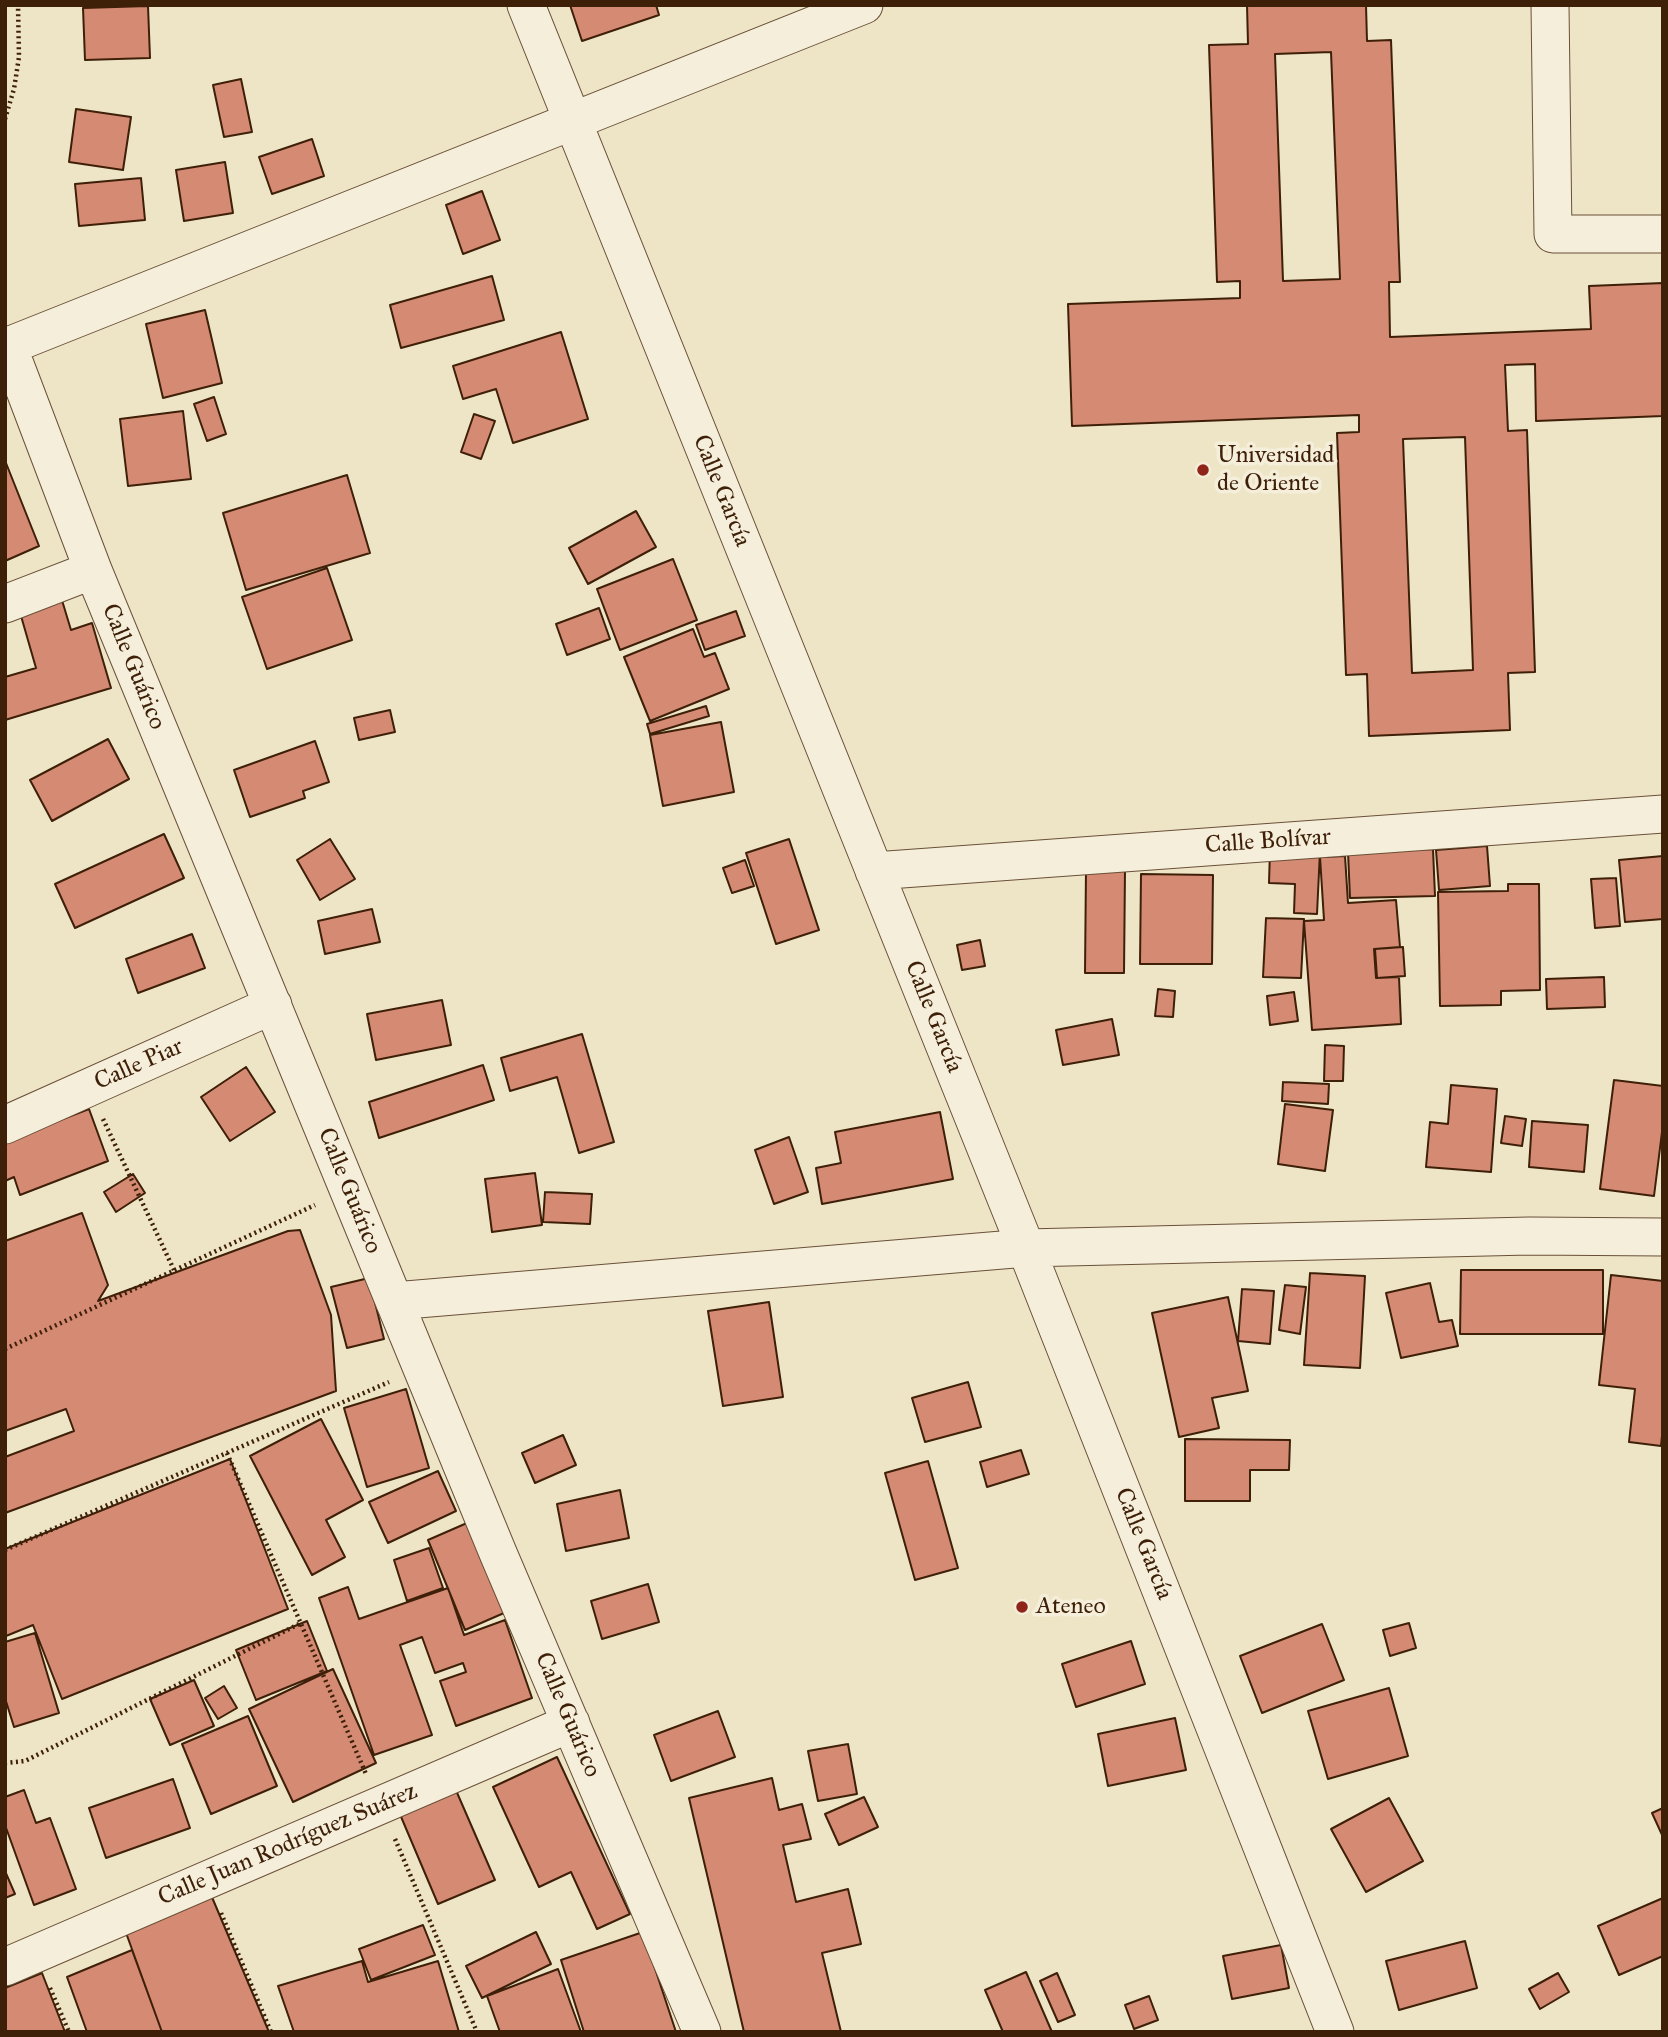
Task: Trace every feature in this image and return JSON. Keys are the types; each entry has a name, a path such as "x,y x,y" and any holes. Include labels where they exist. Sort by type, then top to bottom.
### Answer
{"street":[{"name":"Calle García","path":"526,5 1026,1248 1335,2032"},
{"path":"572,121 864,5"},
{"path":"1550,5 1553,234 1663,234"},
{"name":"Calle Guárico","path":"572,121 8,346 93,570 394,1301 702,2032"},
{"path":"5,604 93,570"},
{"name":"Calle Bolívar","path":"874,871 1663,814"},
{"name":"Calle Piar","path":"5,1125 273,1004"},
{"path":"394,1301 1026,1248 1529,1236 1663,1237"},
{"name":"Calle Juan Rodríguez Suárez","path":"20,1960 571,1723"}],"path":[{"path":"5,119 14,89 19,57 18,5"},
{"path":"88,1088 174,1270"},
{"path":"5,1349 349,1189"},
{"path":"5,1550 422,1367"},
{"path":"227,1453 477,2032"},
{"path":"5,1763 25,1761 301,1623"},
{"path":"206,1880 271,2032"},
{"path":"20,1960 69,2032"}],"building":[{"path":"570,5 656,5 659,15 582,41"},
{"path":"1247,5 1366,5 1367,41 1391,40 1400,282 1389,282 1390,337 1591,329 1589,286 1663,283 1663,416 1536,421 1535,364 1505,365 1508,431 1527,430 1535,672 1508,673 1510,730 1369,736 1367,674 1346,675 1337,433 1359,432 1359,415 1072,426 1068,304 1240,298 1240,281 1217,282 1209,45 1248,44","holes":["1331,52 1340,279 1283,281 1275,54","1465,437 1473,670 1412,673 1403,439"]},
{"path":"148,6 150,58 85,60 83,8"},
{"path":"241,79 252,132 224,137 213,85"},
{"path":"76,109 131,117 123,170 69,162"},
{"path":"312,139 324,176 272,194 259,157"},
{"path":"225,162 233,213 184,221 176,170"},
{"path":"141,178 145,220 79,226 75,184"},
{"path":"482,191 500,240 463,254 446,205"},
{"path":"492,276 504,320 401,348 390,305"},
{"path":"205,310 222,383 163,398 146,324"},
{"path":"561,332 588,419 513,443 496,389 463,399 453,366"},
{"path":"214,397 226,434 207,441 194,404"},
{"path":"183,411 191,479 128,486 120,419"},
{"path":"474,414 495,421 481,459 461,452"},
{"path":"5,463 39,546 5,561"},
{"path":"347,475 370,553 246,590 223,513"},
{"path":"636,511 656,547 588,584 569,548"},
{"path":"673,559 697,620 620,650 597,589"},
{"path":"327,568 352,640 267,669 242,597"},
{"path":"61,597 71,630 92,623 111,688 5,720 5,677 36,668 19,609"},
{"path":"599,608 610,639 567,655 556,624"},
{"path":"736,611 745,636 705,650 696,625"},
{"path":"693,629 704,657 715,653 729,689 650,721 624,657"},
{"path":"706,706 709,716 650,734 647,724"},
{"path":"390,710 395,732 359,740 354,718"},
{"path":"721,722 734,792 663,806 650,735"},
{"path":"108,739 129,779 52,821 30,780"},
{"path":"315,741 329,782 303,791 305,798 250,817 234,770"},
{"path":"164,834 184,878 75,928 55,884"},
{"path":"330,839 355,879 320,900 297,860"},
{"path":"789,839 819,930 776,944 746,853"},
{"path":"1487,846 1490,886 1439,890 1436,850"},
{"path":"1433,849 1435,896 1350,898 1348,852"},
{"path":"1270,850 1320,851 1317,914 1294,913 1295,884 1269,883"},
{"path":"1345,856 1348,903 1396,900 1400,947 1374,949 1376,978 1399,977 1401,1024 1312,1030 1304,921 1324,920 1320,857"},
{"path":"1663,856 1663,919 1625,922 1619,860"},
{"path":"745,860 754,886 732,893 723,868"},
{"path":"1086,869 1125,869 1124,973 1085,973"},
{"path":"1141,874 1213,875 1212,964 1140,964"},
{"path":"1616,878 1620,926 1595,928 1591,879"},
{"path":"1508,884 1539,884 1540,990 1501,991 1501,1005 1440,1006 1438,892 1508,891"},
{"path":"372,909 380,942 325,954 318,921"},
{"path":"1266,918 1304,919 1301,978 1263,977"},
{"path":"192,934 205,968 138,993 126,959"},
{"path":"980,940 985,966 962,970 957,945"},
{"path":"1403,947 1405,976 1377,978 1375,949"},
{"path":"1604,977 1605,1007 1547,1009 1546,979"},
{"path":"1158,989 1175,991 1173,1017 1155,1016"},
{"path":"1294,992 1298,1021 1270,1025 1267,996"},
{"path":"442,1000 451,1045 376,1060 367,1014"},
{"path":"1112,1019 1119,1055 1063,1065 1056,1030"},
{"path":"582,1034 614,1142 579,1153 557,1077 510,1091 501,1058"},
{"path":"1325,1045 1344,1046 1343,1081 1324,1081"},
{"path":"483,1065 494,1100 379,1138 369,1102"},
{"path":"246,1067 275,1112 230,1141 201,1097"},
{"path":"1614,1080 1663,1086 1663,1124 1654,1196 1600,1189"},
{"path":"1283,1082 1329,1084 1328,1104 1282,1101"},
{"path":"1451,1085 1497,1089 1491,1172 1426,1167 1430,1122 1448,1124"},
{"path":"1285,1104 1333,1110 1325,1171 1278,1164"},
{"path":"89,1109 108,1161 20,1195 14,1177 5,1181 5,1141"},
{"path":"940,1112 953,1179 822,1204 816,1168 841,1163 835,1132"},
{"path":"1505,1116 1526,1119 1522,1146 1501,1143"},
{"path":"1532,1121 1588,1125 1584,1172 1529,1167"},
{"path":"789,1137 808,1192 774,1204 755,1150"},
{"path":"535,1173 542,1225 492,1232 485,1179"},
{"path":"133,1174 145,1193 116,1212 104,1192"},
{"path":"545,1192 592,1194 590,1224 543,1222"},
{"path":"82,1213 108,1285 98,1301 288,1231 300,1230 331,1315 336,1391 5,1513 5,1457 74,1431 66,1409 5,1431 5,1241"},
{"path":"1461,1270 1603,1270 1603,1334 1460,1334"},
{"path":"1310,1273 1365,1276 1360,1368 1304,1365"},
{"path":"1611,1275 1663,1281 1661,1446 1629,1442 1635,1389 1599,1385"},
{"path":"369,1278 384,1339 347,1348 331,1287"},
{"path":"1430,1283 1439,1322 1452,1320 1458,1346 1401,1358 1386,1293"},
{"path":"1285,1285 1306,1287 1300,1334 1279,1330"},
{"path":"1242,1289 1274,1291 1270,1344 1238,1341"},
{"path":"1228,1297 1248,1391 1212,1398 1219,1428 1179,1437 1152,1313"},
{"path":"769,1302 783,1397 723,1406 708,1311"},
{"path":"968,1382 981,1427 925,1442 912,1398"},
{"path":"406,1389 429,1468 367,1487 344,1408"},
{"path":"321,1419 363,1500 326,1520 345,1557 312,1575 250,1456"},
{"path":"563,1435 576,1465 535,1483 522,1453"},
{"path":"1185,1439 1290,1440 1289,1470 1250,1470 1250,1501 1185,1501"},
{"path":"1021,1450 1029,1474 987,1487 980,1462"},
{"path":"230,1459 288,1609 62,1699 33,1625 6,1636 5,1549"},
{"path":"928,1461 958,1568 915,1580 885,1473"},
{"path":"438,1471 456,1511 388,1543 369,1502"},
{"path":"620,1490 629,1538 566,1551 557,1504"},
{"path":"467,1523 504,1613 465,1630 428,1540"},
{"path":"429,1548 443,1588 407,1601 394,1560"},
{"path":"648,1584 659,1622 602,1639 591,1601"},
{"path":"348,1587 359,1619 448,1588 464,1635 505,1620 532,1698 456,1726 440,1681 466,1672 463,1663 435,1673 422,1637 400,1645 432,1735 374,1755 319,1598"},
{"path":"307,1621 327,1671 256,1700 236,1650"},
{"path":"1409,1623 1416,1648 1390,1656 1383,1630"},
{"path":"1322,1624 1344,1680 1262,1713 1240,1656"},
{"path":"35,1633 59,1713 14,1727 5,1698 5,1642"},
{"path":"1131,1641 1145,1684 1076,1707 1062,1664"},
{"path":"333,1669 376,1763 293,1802 249,1709"},
{"path":"194,1680 214,1726 170,1745 150,1699"},
{"path":"224,1686 237,1708 218,1719 205,1698"},
{"path":"1389,1688 1408,1756 1328,1779 1308,1711"},
{"path":"718,1711 735,1757 671,1781 654,1735"},
{"path":"248,1716 277,1786 211,1814 182,1744"},
{"path":"1175,1718 1186,1770 1108,1786 1098,1734"},
{"path":"848,1744 857,1794 818,1801 808,1751"},
{"path":"557,1757 630,1914 597,1929 571,1872 539,1887 493,1787"},
{"path":"772,1778 779,1810 802,1804 811,1839 783,1845 796,1902 848,1889 861,1944 822,1953 841,2032 744,2032 689,1798"},
{"path":"173,1779 190,1828 106,1858 89,1808"},
{"path":"455,1788 495,1880 438,1904 399,1812"},
{"path":"24,1790 36,1823 50,1818 76,1889 34,1905 5,1825 5,1797"},
{"path":"864,1797 878,1827 839,1845 825,1814"},
{"path":"1389,1798 1423,1861 1366,1892 1331,1829"},
{"path":"1663,1808 1663,1837 1652,1813"},
{"path":"5,1871 15,1894 5,1898"},
{"path":"206,1883 269,2032 162,2032 121,1919"},
{"path":"1663,1898 1663,1956 1619,1975 1598,1926"},
{"path":"423,1925 435,1955 371,1980 359,1949"},
{"path":"536,1932 551,1964 482,1998 466,1966"},
{"path":"643,1932 676,2032 584,2032 561,1960"},
{"path":"1465,1941 1477,1988 1399,2010 1386,1961"},
{"path":"1281,1945 1289,1988 1232,1999 1223,1956"},
{"path":"132,1950 162,2032 87,2032 67,1977"},
{"path":"362,1961 368,1982 438,1961 459,2032 294,2032 278,1986"},
{"path":"558,1969 581,2032 500,2032 487,1996"},
{"path":"1026,1972 1052,2032 1003,2032 985,1990"},
{"path":"42,1973 65,2032 5,2032 5,1988"},
{"path":"1057,1973 1075,2015 1058,2022 1040,1981"},
{"path":"1558,1973 1569,1992 1540,2009 1529,1989"},
{"path":"1149,1996 1158,2020 1134,2029 1125,2005"}],"place":[{"name":"Universidad de Oriente","path":"1203,470"},
{"name":"Ateneo","path":"1022,1607"}]}
